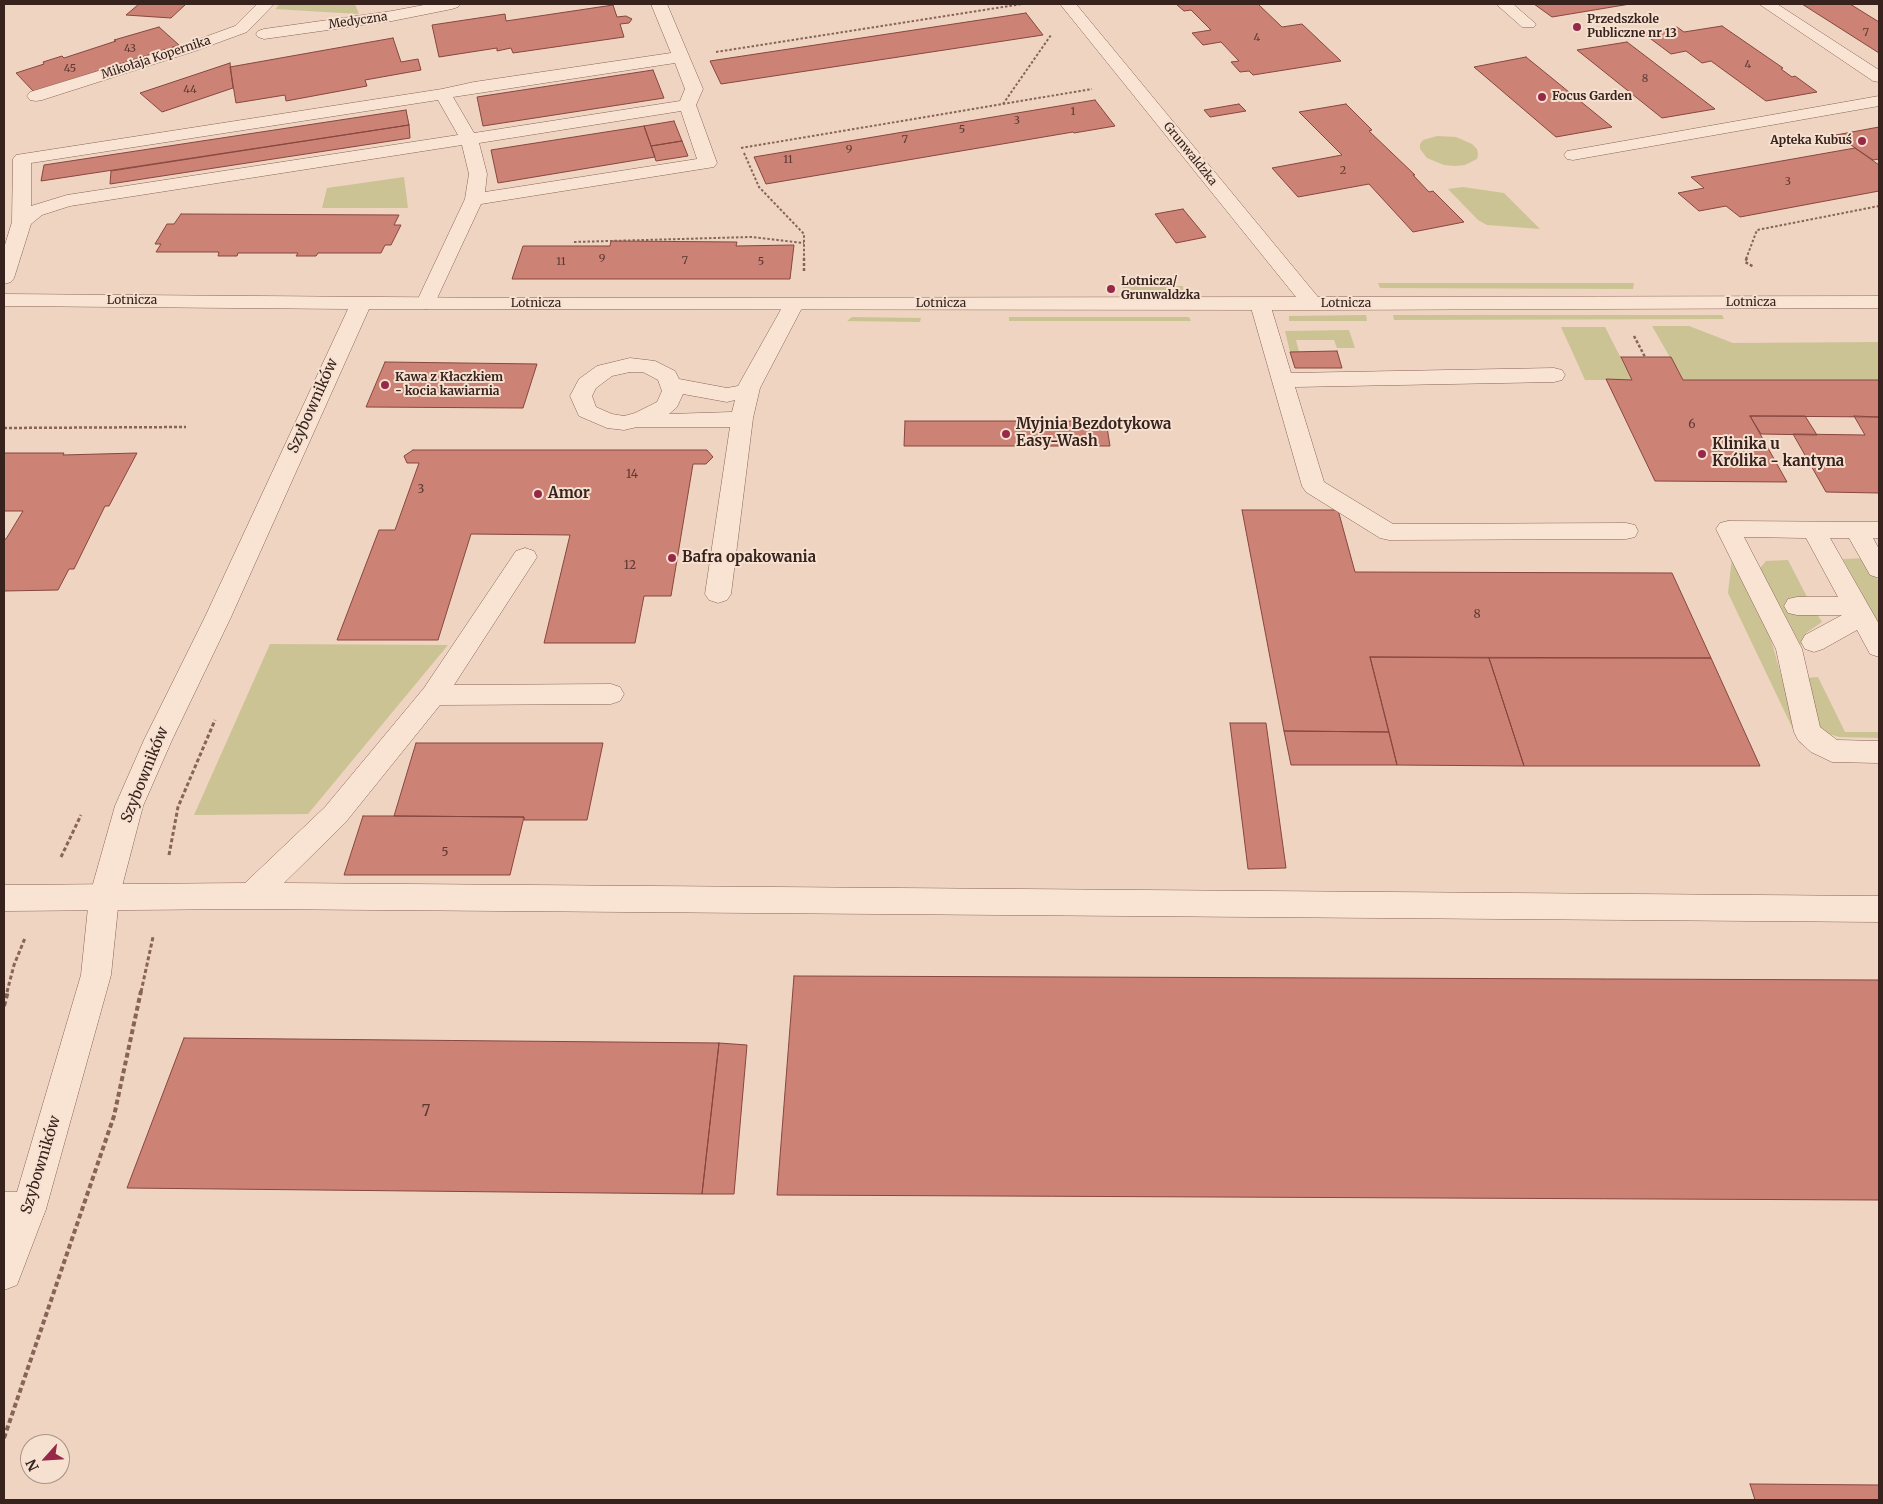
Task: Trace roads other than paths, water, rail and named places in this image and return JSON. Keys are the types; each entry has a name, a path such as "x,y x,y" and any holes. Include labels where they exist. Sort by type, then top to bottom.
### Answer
{"street":[{"name":"Mikołaja Kopernika","path":"36,96 226,35 241,29 266,4"},
{"name":"Medyczna","path":"264,34 392,16 452,4"},
{"path":"474,199 708,163 687,105 694,89 659,4"},
{"name":"Grunwaldzka","path":"1068,4 1313,304"},
{"path":"1504,4 1528,24"},
{"path":"1767,4 1879,78"},
{"path":"4,278 22,222 22,158 442,94 474,87 681,57"},
{"path":"426,303 474,199 478,174 469,139 453,109 442,94"},
{"path":"1573,155 1879,101"},
{"path":"22,222 34,211 67,201 687,105"},
{"name":"Lotnicza","path":"4,300 794,304 1879,302"},
{"name":"Szybowników","path":"4,1272 16,1209 96,974 104,898 129,806 158,740 218,617 360,303"},
{"path":"718,594 742,418 749,388 794,304"},
{"path":"1260,304 1314,486 1389,532 1626,531"},
{"path":"634,422 650,416 664,407 672,396 672,386 667,376 647,366 630,365 605,371 587,384 583,390 582,401 587,411 592,416 607,421 634,422 720,421 742,418"},
{"path":"1282,380 1554,375"},
{"path":"672,386 727,395 740,393 749,388"},
{"path":"1879,569 1868,530 1728,529 1789,649 1808,732 1820,744 1832,751 1879,752"},
{"path":"1813,529 1879,647"},
{"path":"252,896 335,815 433,695 525,557"},
{"path":"1797,606 1859,611"},
{"path":"1814,642 1859,611"},
{"path":"433,695 611,694"},
{"path":"4,898 252,896 1879,909"}],"place":[{"name":"Przedszkole Publiczne nr 13","path":"1577,27"},
{"name":"Focus Garden","path":"1542,97"},
{"name":"Apteka Kubuś","path":"1862,141"},
{"name":"Lotnicza/ Grunwaldzka","path":"1111,289"},
{"name":"Kawa z Kłaczkiem - kocia kawiarnia","path":"385,385"},
{"name":"Myjnia Bezdotykowa Easy-Wash","path":"1006,434"},
{"name":"Klinika u Królika - kantyna","path":"1702,454"},
{"name":"Amor","path":"538,494"},
{"name":"Bafra opakowania","path":"672,558"}]}
